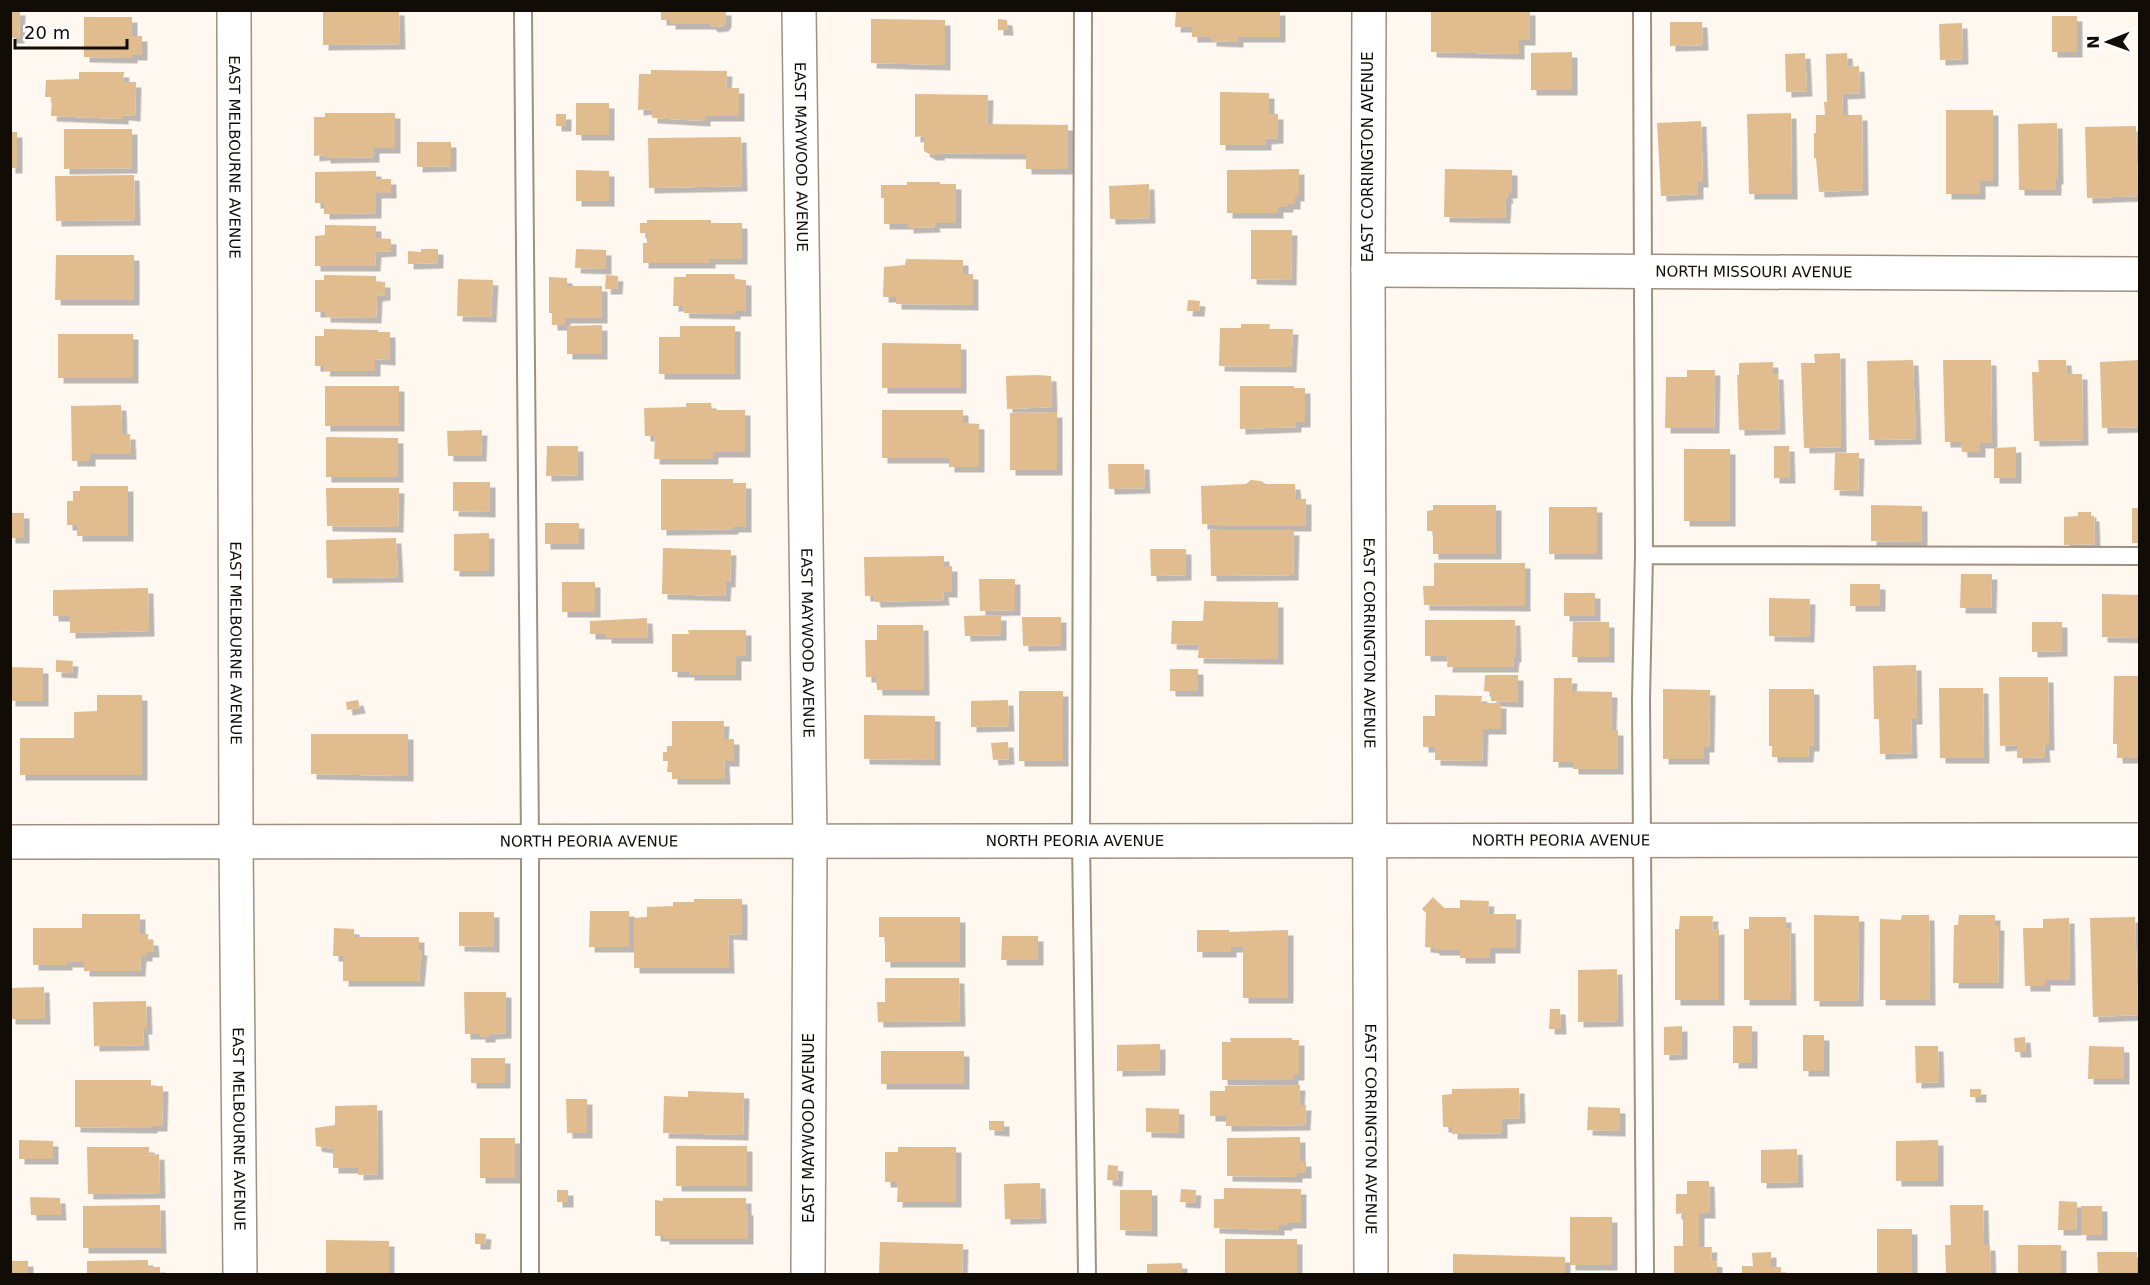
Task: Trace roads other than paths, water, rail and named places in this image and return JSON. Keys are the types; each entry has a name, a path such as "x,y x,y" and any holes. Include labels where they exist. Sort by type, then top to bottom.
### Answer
{"street":[{"name":"EAST MELBOURNE AVENUE","path":"234,10 236,842 240,1275"},
{"name":"EAST MAYWOOD AVENUE","path":"800,10 810,840 808,1275"},
{"name":"EAST CORRINGTON AVENUE","path":"1369,10 1371,1275"},
{"name":"NORTH MISSOURI AVENUE","path":"1368,270 2139,274"},
{"name":"NORTH PEORIA AVENUE","path":"10,842 2139,840"}],"lane":[{"path":"523,10 530,841 530,1275"},
{"path":"1083,10 1081,840 1088,1275"},
{"path":"1642,10 1644,555 1641,699 1645,1275"},
{"path":"1644,555 2139,556"}]}
